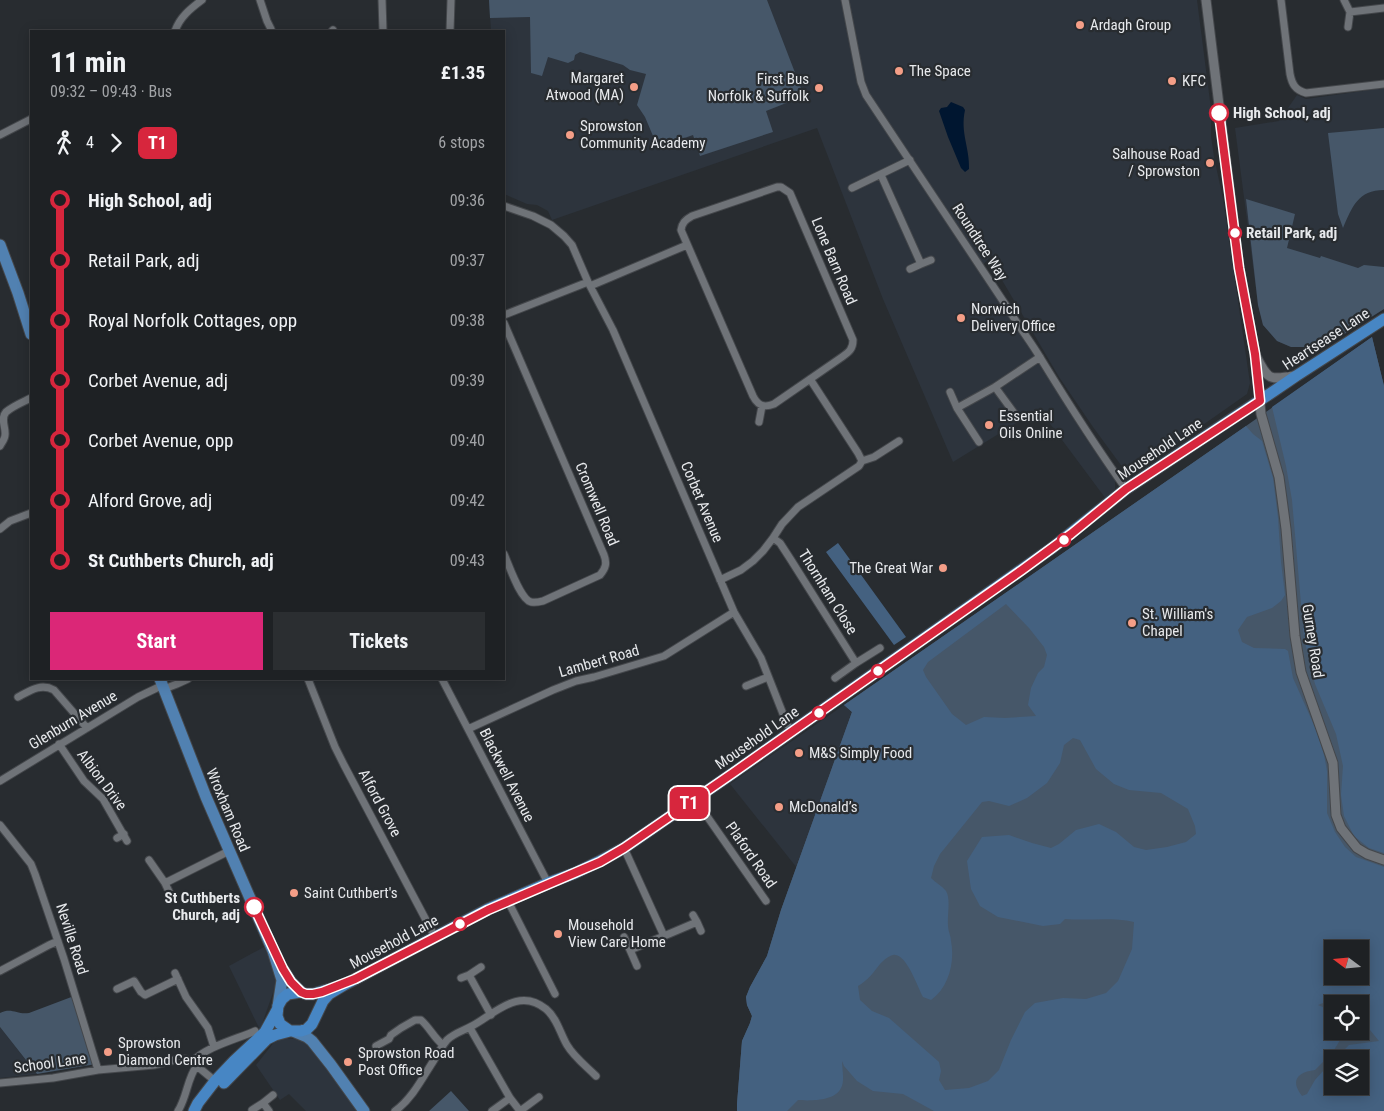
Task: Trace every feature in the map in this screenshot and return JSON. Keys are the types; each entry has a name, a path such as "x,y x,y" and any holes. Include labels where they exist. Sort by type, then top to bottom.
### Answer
{"highway":[{"name":"Heartsease Lane","path":"1260,401 1384,319"},
{"name":"Mousehold Lane","path":"196,1111 267,1039 292,1031 301,1031 312,1024 323,1001 329,994 508,900 576,873 624,848 1052,548 1126,489 1260,401"},
{"name":"Mousehold Lane","path":"277,1008 282,999 288,994 322,992 344,985"},
{"path":"304,993 314,1003 316,1016"},
{"path":"277,1008 280,1024 292,1031"},
{"path":"196,1111 198,1103 215,1081 265,1032 277,1008"}],"main road":[{"path":"0,245 30,331"},
{"name":"Wroxham Road","path":"162,684 196,772 273,951 291,982 304,993"},
{"name":"Wroxham Road","path":"273,951 282,980 277,1008"},
{"path":"316,1016 314,1031 316,1038 331,1065"},
{"path":"292,1031 312,1041 364,1111"}],"street":[{"path":"176,30 186,12 202,0"},
{"path":"260,0 271,29"},
{"path":"382,0 383,30"},
{"path":"450,0 450,30"},
{"name":"Roundtree Way","path":"845,0 863,89 871,103 1126,489"},
{"name":"Gurney Road","path":"1206,0 1239,268 1255,354 1263,422 1279,478 1282,499 1295,636 1301,672 1333,763 1336,815 1341,828 1357,848 1384,860"},
{"path":"1281,0 1290,74 1295,88 1306,93 1384,84"},
{"path":"1344,0 1350,12 1348,27"},
{"path":"1350,12 1384,8"},
{"path":"0,135 30,120"},
{"path":"852,188 910,160"},
{"path":"881,175 921,264"},
{"name":"Lone Barn Road","path":"777,188 790,193 853,340 853,346 850,351 774,404 762,406 753,396 704,280 687,245 680,223 686,219 777,188"},
{"name":"Corbet Avenue","path":"505,206 533,216 551,226 561,233 572,245 589,284 617,339 734,612 761,658 787,724 792,732"},
{"path":"505,315 687,245"},
{"path":"910,269 931,260"},
{"name":"Cromwell Road","path":"505,325 604,555 606,565 600,575 537,603 531,602 522,594 505,556"},
{"path":"1255,354 1269,376 1276,379 1296,376"},
{"path":"957,408 1040,357"},
{"path":"810,379 862,461"},
{"path":"995,386 1017,417"},
{"path":"950,392 957,408 979,442"},
{"path":"0,446 5,434 2,421 4,415 7,411 30,399"},
{"path":"759,422 762,406"},
{"path":"720,580 741,570 753,561 798,507 859,466 862,461 874,457 899,441"},
{"path":"0,529 10,521 30,513"},
{"name":"Thornham Close","path":"773,538 780,543 856,663"},
{"name":"Lambert Road","path":"468,729 576,681 664,656 734,612"},
{"path":"835,678 880,648"},
{"path":"746,686 768,677"},
{"name":"Glenburn Avenue","path":"0,781 138,697 162,684 177,684 186,680"},
{"name":"Alford Grove","path":"308,680 335,747 435,937"},
{"name":"Blackwell Avenue","path":"443,680 548,883"},
{"path":"18,697 34,688 41,686 49,687 54,690 87,728"},
{"name":"Albion Drive","path":"59,744 84,781 103,799 120,836 128,841"},
{"name":"Plaford Road","path":"696,799 766,901"},
{"name":"Neville Road","path":"0,825 31,864 38,881 98,1070"},
{"path":"624,848 664,936"},
{"path":"165,883 229,851"},
{"path":"149,860 165,883 172,898"},
{"path":"508,900 555,994"},
{"path":"693,915 701,931"},
{"path":"630,950 697,922"},
{"path":"624,937 637,966"},
{"path":"0,971 58,942"},
{"path":"461,978 482,967"},
{"path":"469,975 491,1015"},
{"path":"117,989 134,981 145,995 177,976 186,997 208,1028 214,1047"},
{"path":"395,1111 402,1106 416,1088 447,1040 470,1028 503,1006 525,1000 535,1002 552,1015 567,1046 596,1076"},
{"path":"376,1046 389,1039 391,1035 414,1020 421,1020 428,1026 434,1038 443,1045"},
{"path":"470,1028 510,1098 520,1111 539,1097"},
{"path":"178,1111 183,1102 196,1058 214,1047 255,1032"},
{"name":"School Lane","path":"0,1083 53,1078 98,1070 154,1065 179,1059 186,1059 195,1063"},
{"path":"195,1063 215,1081"},
{"path":"252,1110 273,1095"},
{"path":"492,1111 510,1098"},
{"path":"263,1103 269,1111"}],"shaded area":[{"path":"489,0 1197,0 1211,109 1211,136 1223,199 1250,383 1247,394 1133,474 1126,472 1059,377 996,270 992,255 978,270 1002,302 1085,437 1115,480 1115,491 1106,499 1039,409 953,462 883,299 817,128 552,220 548,211 537,205 527,204 505,194 505,30 491,30"},
{"path":"489,0 767,0 804,96 766,111 773,132 700,156 693,135 673,142 671,138 656,143 645,117 637,105 646,74 580,52 575,55 574,60 568,63 548,57 542,76 531,73 530,17 490,18"},
{"path":"1384,88 1384,309 1338,338 1312,347 1291,347 1277,341 1263,325 1258,305 1235,128 1279,121 1297,95 1306,99"},
{"path":"951,102 963,107 965,110 964,133 969,169 965,172 961,168 939,111 941,108 947,107"},
{"path":"1384,128 1384,190 1362,196 1353,207 1343,228 1338,214 1328,133"},
{"path":"1246,199 1295,214 1287,248 1320,258 1321,256 1358,268 1364,265 1384,267 1384,309 1338,338 1312,347 1291,347 1277,341 1263,325 1258,305"},
{"path":"1372,337 1384,386 1384,1111 737,1111 742,1041 752,1016 746,997 767,956 781,910 852,712 844,705"},
{"path":"1372,337 1384,386 1384,853 1369,848 1354,836 1344,816 1341,795 1343,766 1336,734 1315,684 1304,638 1292,500 1272,407"},
{"path":"1246,426 1262,441 1273,478 1285,595 1272,608 1247,617 1238,630 1242,642 1254,648 1285,649 1288,651 1293,678 1317,732 1324,755 1327,771 1327,813 1335,832 1345,847 1356,857 1384,867 1384,1111 934,1111 903,1094 873,1091 857,1081 842,1061 843,1078 841,1088 828,1098 798,1100 787,1111 737,1111 742,1041 752,1016 746,997 767,956 781,910 852,712 844,705","holes":["1006,604 1029,628 1044,647 1047,655 1044,667 1038,673 1031,688 1028,705 1036,716 984,717 966,725 952,714 923,670 928,662","1073,738 1080,740 1096,769 1114,784 1129,790 1161,793 1188,809 1196,834 1186,842 1146,850 1134,847 1116,832 1099,824 1076,830 1051,848 1009,835 982,837 967,861 971,889 980,906 998,917 1043,926 1060,924 1065,919 1134,922 1132,949 1118,981 1106,993 1086,999 1063,998 1035,1003 1025,1012 999,1070 988,1081 969,1088 945,1090 939,1080 941,1071 939,1062 889,1018 872,1011 860,1000 858,986 884,960 893,955 898,956 907,965 923,997 931,1000 937,995 949,974 952,957 948,928 949,903 947,894 931,878 940,854 982,802 989,801 1009,806 1027,798 1047,783 1060,763 1064,745","1324,995 1369,995 1369,1029 1379,1041 1349,1045 1344,1050 1369,1050 1369,1095 1324,1095 1324,1070 1315,1080 1307,1094 1302,1096 1298,1091 1296,1086 1297,1078 1304,1073 1315,1070 1324,1061 1324,1050 1334,1050 1340,1040 1324,1040 1324,1008 1318,1005 1324,1003"]},
{"path":"838,543 906,637 894,645 826,552"},
{"path":"844,705 852,712 797,868 730,784"},
{"path":"264,947 277,974 277,981 260,1030 229,966"},
{"path":"74,996 96,1064 37,1074 0,1027 0,1013 11,1011 29,1013"},
{"path":"0,1027 37,1074 0,1078"},
{"path":"286,1038 301,1040 314,1045 357,1111 306,1111 289,1094 280,1100 256,1065 275,1041"},
{"path":"451,1091 469,1111 429,1111"}],"bus line":[{"name":"T1","path":"254,907 273,951 291,982 301,992 313,994 344,985 488,910 600,862 624,848 733,773 1022,570 1071,534 1126,489 1260,401 1255,354 1239,268 1219,113"}],"place":[{"name":"Ardagh Group","path":"1080,25"},
{"name":"The Space","path":"899,71"},
{"name":"KFC","path":"1172,81"},
{"name":"Margaret Atwood (MA)","path":"634,87"},
{"name":"First Bus Norfolk & Suffolk","path":"819,88"},
{"name":"High School, adj","path":"1219,113"},
{"name":"Sprowston Community Academy","path":"570,135"},
{"name":"Salhouse Road / Sprowston","path":"1210,163"},
{"name":"Retail Park, adj","path":"1235,233"},
{"name":"Norwich Delivery Office","path":"961,318"},
{"name":"Essential Oils Online","path":"989,425"},
{"name":"The Great War","path":"943,568"},
{"name":"St. William's Chapel","path":"1132,623"},
{"name":"M&S Simply Food","path":"799,753"},
{"name":"McDonald’s","path":"779,807"},
{"name":"Saint Cuthbert's","path":"294,893"},
{"name":"St Cuthberts Church, adj","path":"254,907"},
{"name":"Mousehold View Care Home","path":"558,934"},
{"name":"Sprowston Diamond Centre","path":"108,1052"},
{"name":"Sprowston Road Post Office","path":"348,1062"}]}
